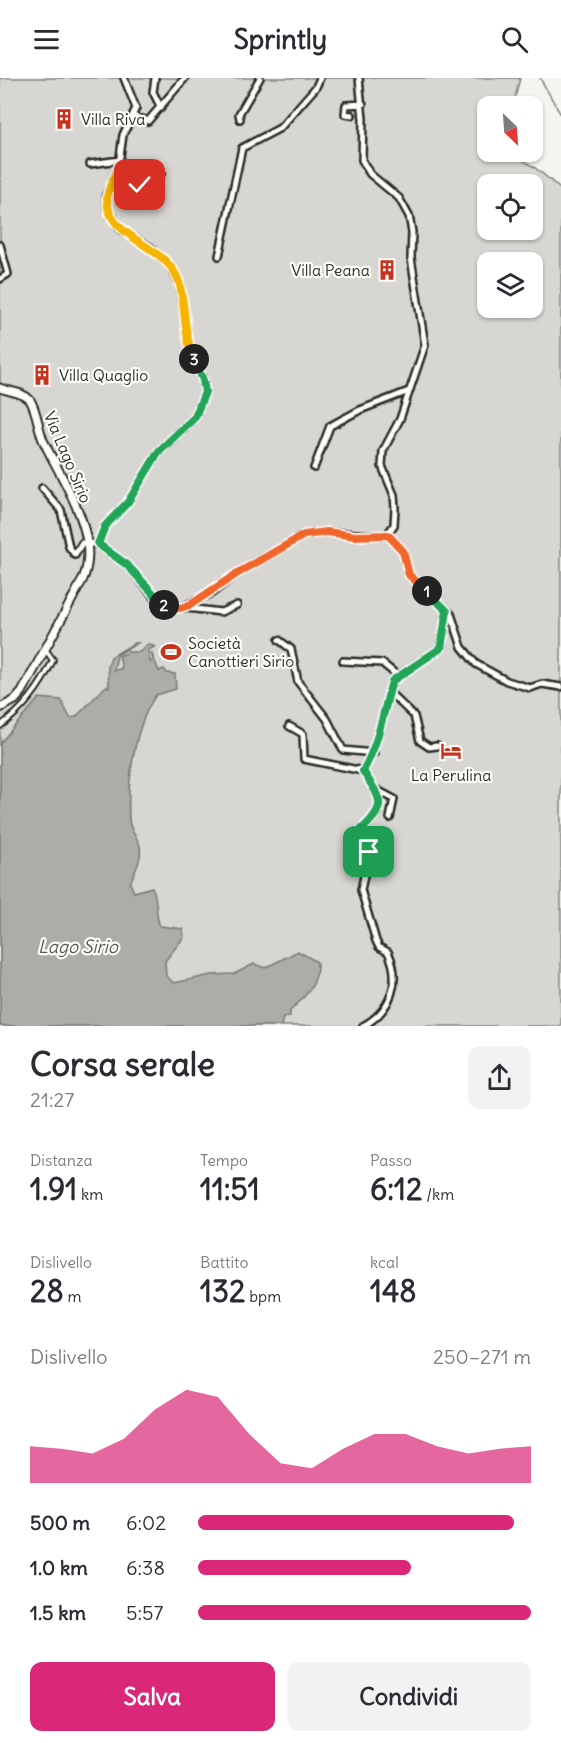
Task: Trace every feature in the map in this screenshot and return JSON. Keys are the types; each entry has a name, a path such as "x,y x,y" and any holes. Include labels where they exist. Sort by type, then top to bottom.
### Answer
{"main road":[{"name":"Via Lago Sirio","path":"0,388 23,395 31,402 44,441 70,487 86,544 87,564 83,579 22,692 15,700 0,708"}],"street":[{"path":"98,544 105,526 128,502 159,451 195,417 205,392 203,380 190,351 179,282 170,265 150,247 120,229 109,212 106,195 119,162 123,135 136,104 124,78"},
{"path":"154,78 153,92 161,108"},
{"path":"132,116 147,122 185,78"},
{"path":"240,118 239,114 260,78"},
{"path":"219,256 242,148 280,128 316,87 320,78"},
{"path":"359,78 363,104 363,164 370,174 399,198 411,224 411,258 425,345 400,418 383,451 382,466 394,495 395,508 394,525 388,535"},
{"path":"352,115 345,114 346,105 363,104"},
{"path":"90,164 119,162"},
{"path":"119,162 130,180 140,185 148,185 153,176 161,174"},
{"path":"0,245 8,274 0,279"},
{"path":"314,468 330,426 360,410 409,391"},
{"path":"42,488 60,510 69,548 75,555 82,543 98,544 127,565 160,604 221,612 237,605"},
{"path":"180,608 212,593 238,573 304,535 327,532 355,536 388,535 403,551 409,575 454,619 462,648 476,663 507,681 530,688 542,684 561,687"},
{"path":"363,771 374,753 392,681 441,648 447,611"},
{"path":"279,640 291,649 298,682 327,719 343,750 374,753"},
{"path":"0,726 23,706 45,678 53,660 46,652"},
{"path":"343,662 382,663 398,676"},
{"path":"389,692 414,716 420,741 429,747 437,746"},
{"path":"289,726 303,734 304,759 363,771 379,799 376,817 360,831 369,852 362,890 376,941 391,957 394,983 390,1001 383,1012 363,1026"},
{"path":"375,789 394,799 390,818"}],"shaded area":[{"path":"0,78 520,78 516,96 477,96 477,162 526,162 545,175 561,190 561,1026 0,1026"}],"water":[{"name":"Lago Sirio","path":"134,643 138,643 117,655 114,671 122,668 119,656 129,652 140,652 148,644 155,647 148,650 150,662 153,660 151,652 159,671 164,669 167,673 175,674 176,689 156,695 138,737 129,787 129,822 139,843 140,853 130,883 134,892 152,887 160,926 183,929 184,937 165,961 166,976 174,983 211,975 234,974 254,964 265,968 298,951 317,962 313,984 306,995 290,1011 290,1016 283,1018 281,1026 0,1026 0,743 39,698 61,700 70,718 76,717 106,686 109,687 108,666 111,657"}],"waterway":[{"path":"540,78 561,115"}],"place":[{"name":"Villa Riva","path":"64,119"},
{"name":"Villa Peana","path":"387,270"},
{"name":"Villa Quaglio","path":"42,375"},
{"name":"Società Canottieri Sirio","path":"171,652"},
{"name":"La Perulina","path":"451,751"}],"route":[{"path":"140,185 130,180 119,165 106,195 107,207 120,229 150,247 170,265 179,282 190,351 203,380 205,392 195,417 159,451 128,502 105,526 98,544 127,565 160,604 180,608 212,593 238,573 304,535 333,532 355,536 388,535 400,546 409,575 447,611 446,627 441,648 435,654 412,665 392,681 380,735 374,753 363,771 379,799 376,817 360,831 369,852"}]}
